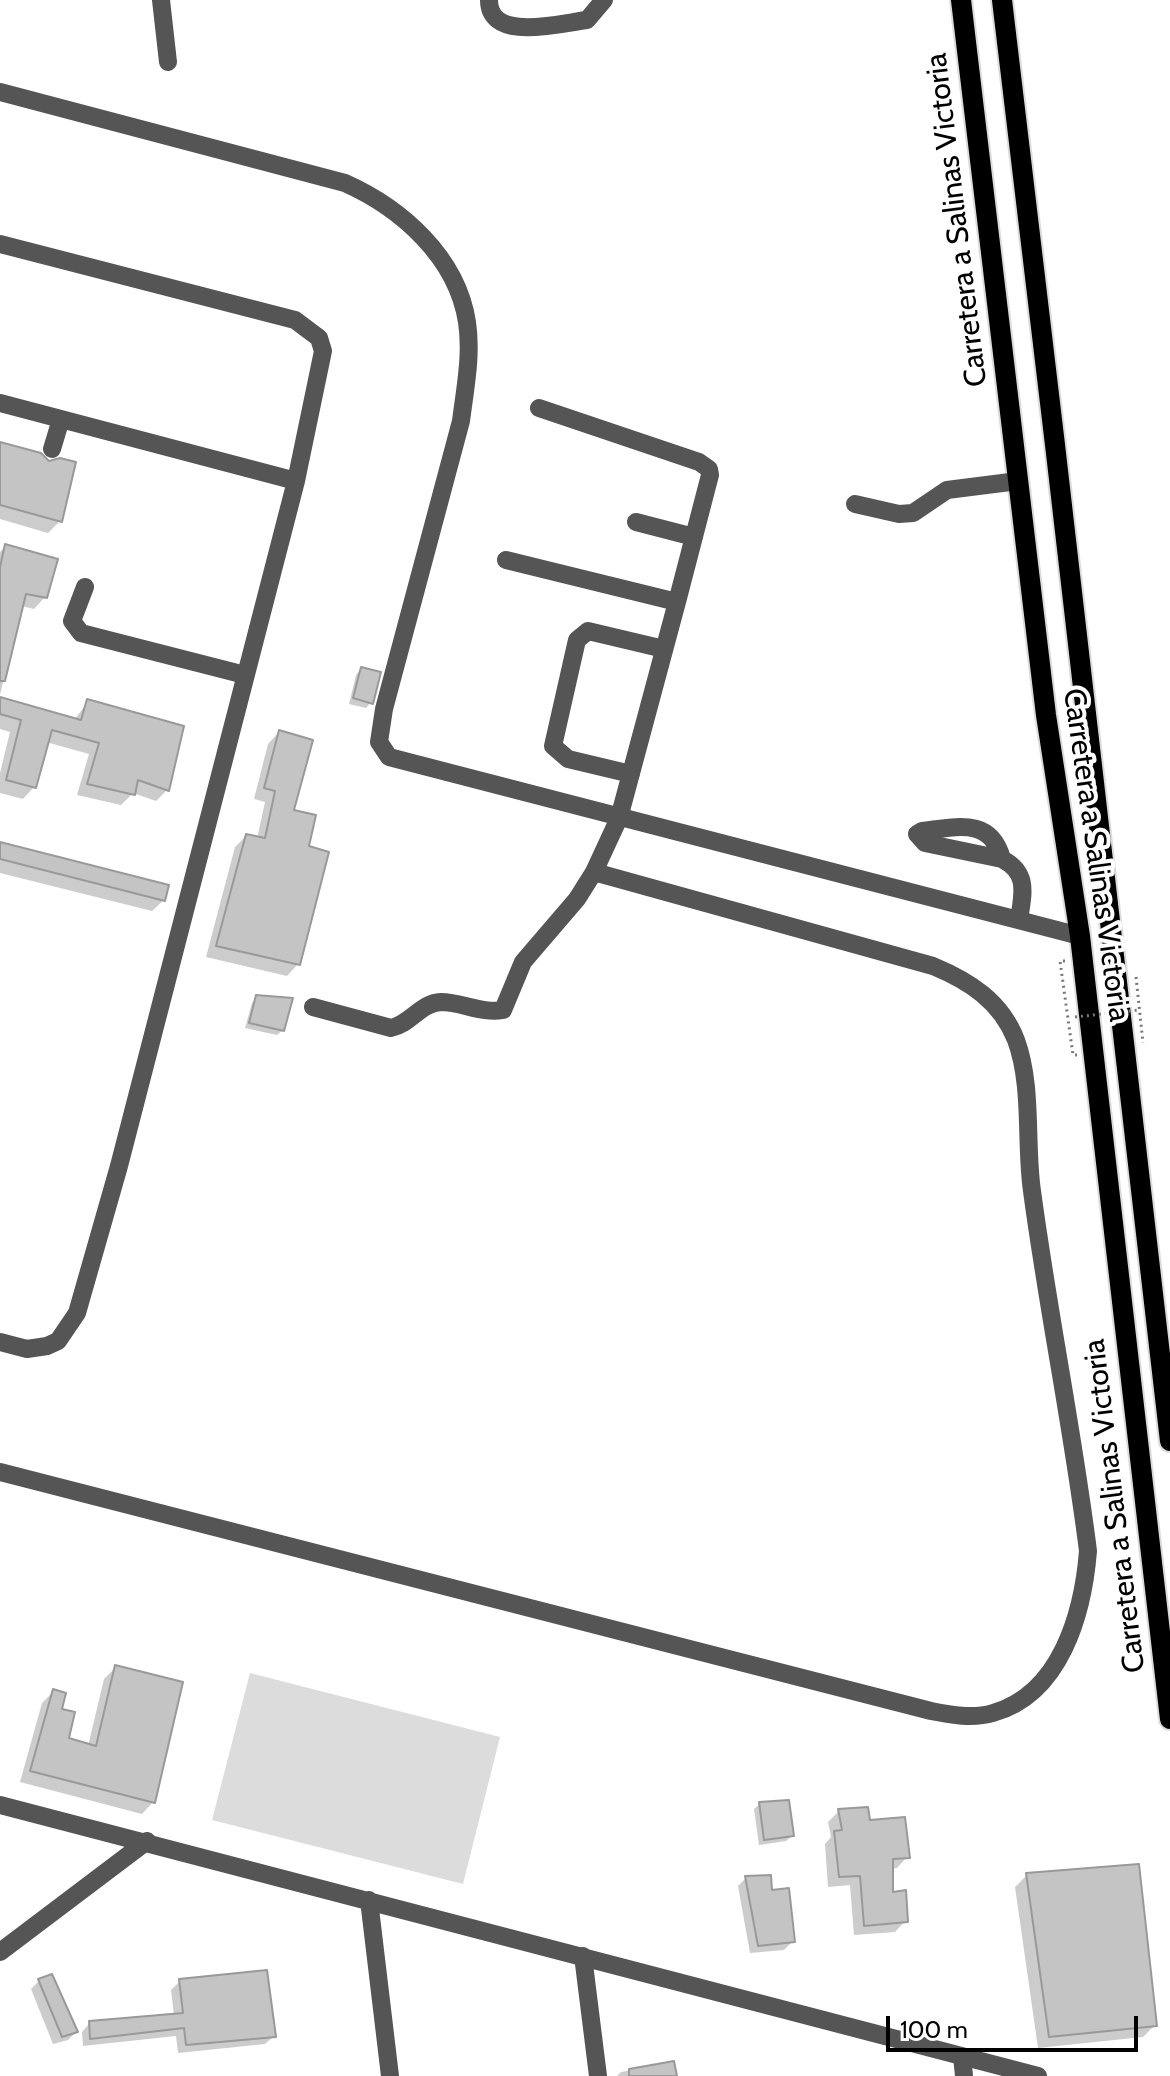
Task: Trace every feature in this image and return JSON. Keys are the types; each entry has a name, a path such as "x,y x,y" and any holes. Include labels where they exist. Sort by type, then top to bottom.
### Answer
{"main road":[{"name":"Carretera a Salinas Victoria","path":"961,0 1046,715 1080,936 1170,1719"},
{"name":"Carretera a Salinas Victoria","path":"1002,0 1067,522 1112,954 1170,1441"},
{"path":"1005,25 1016,0"}],"street":[{"path":"161,0 168,62"},
{"path":"489,0 489,6 501,24 518,29 587,20 602,7 604,0"},
{"path":"0,92 345,183 381,199 405,218 429,244 454,287 467,321 468,373 461,421 384,709 379,742 389,757 398,762 1080,936"},
{"path":"0,244 295,320 319,338 323,365 296,481 77,1313 58,1341 47,1346 27,1349 0,1342"},
{"path":"0,403 296,481"},
{"path":"313,1007 391,1028 404,1025 425,1006 441,1002 494,1012 503,1010 523,962 577,899 594,872 619,818 710,475 706,466 539,408"},
{"path":"52,449 61,419"},
{"path":"855,504 899,514 913,513 947,490 1018,481"},
{"path":"636,522 694,537"},
{"path":"506,560 677,602"},
{"path":"85,587 72,621 81,633 245,675"},
{"path":"631,774 568,759 553,746 577,640 588,631 664,649"},
{"path":"1002,859 1020,871 1024,883 1019,920"},
{"path":"0,1472 931,1711 961,1716 992,1713 1018,1701 1047,1678 1071,1630 1086,1575 1088,1551 1031,1187 1022,1065 1016,1041 1003,1015 984,994 962,978 933,966 594,872"},
{"path":"0,1805 1038,2076"},
{"path":"0,1952 147,1841"},
{"path":"369,1900 390,2076"},
{"path":"583,1956 598,2076"},
{"path":"962,2056 964,2076"}],"path":[{"path":"1075,1017 1138,1010"}],"shaded area":[{"path":"250,1673 500,1737 463,1884 212,1820"}],"building":[{"path":"0,442 41,453 49,461 60,458 76,462 62,522 0,505"},
{"path":"5,544 58,559 47,598 26,594 5,681 0,681 0,567"},
{"path":"361,667 381,672 373,704 353,698"},
{"path":"0,697 81,720 87,699 184,726 169,791 138,780 135,795 87,784 99,743 52,730 36,788 6,780 21,720 0,714"},
{"path":"279,730 313,740 294,810 316,815 309,846 329,852 300,965 216,946 246,834 265,838 275,791 264,788"},
{"path":"0,842 169,885 165,901 0,859"},
{"path":"256,995 293,998 284,1031 249,1023"},
{"path":"115,1665 183,1682 155,1803 30,1771 53,1689 66,1693 62,1709 75,1712 69,1738 96,1746"},
{"path":"789,1800 794,1836 764,1840 759,1802"},
{"path":"868,1807 870,1820 905,1817 910,1858 893,1859 893,1892 906,1890 908,1922 864,1926 860,1876 839,1877 834,1831 842,1830 838,1809"},
{"path":"1139,1864 1157,2026 1049,2037 1026,1873"},
{"path":"771,1875 772,1890 789,1888 795,1942 758,1946 745,1876"},
{"path":"267,1970 276,2037 186,2045 184,2028 90,2039 89,2021 183,2013 179,1979"},
{"path":"52,1974 78,2032 62,2037 38,1979"},
{"path":"674,2061 677,2076 629,2076 629,2069"}]}
